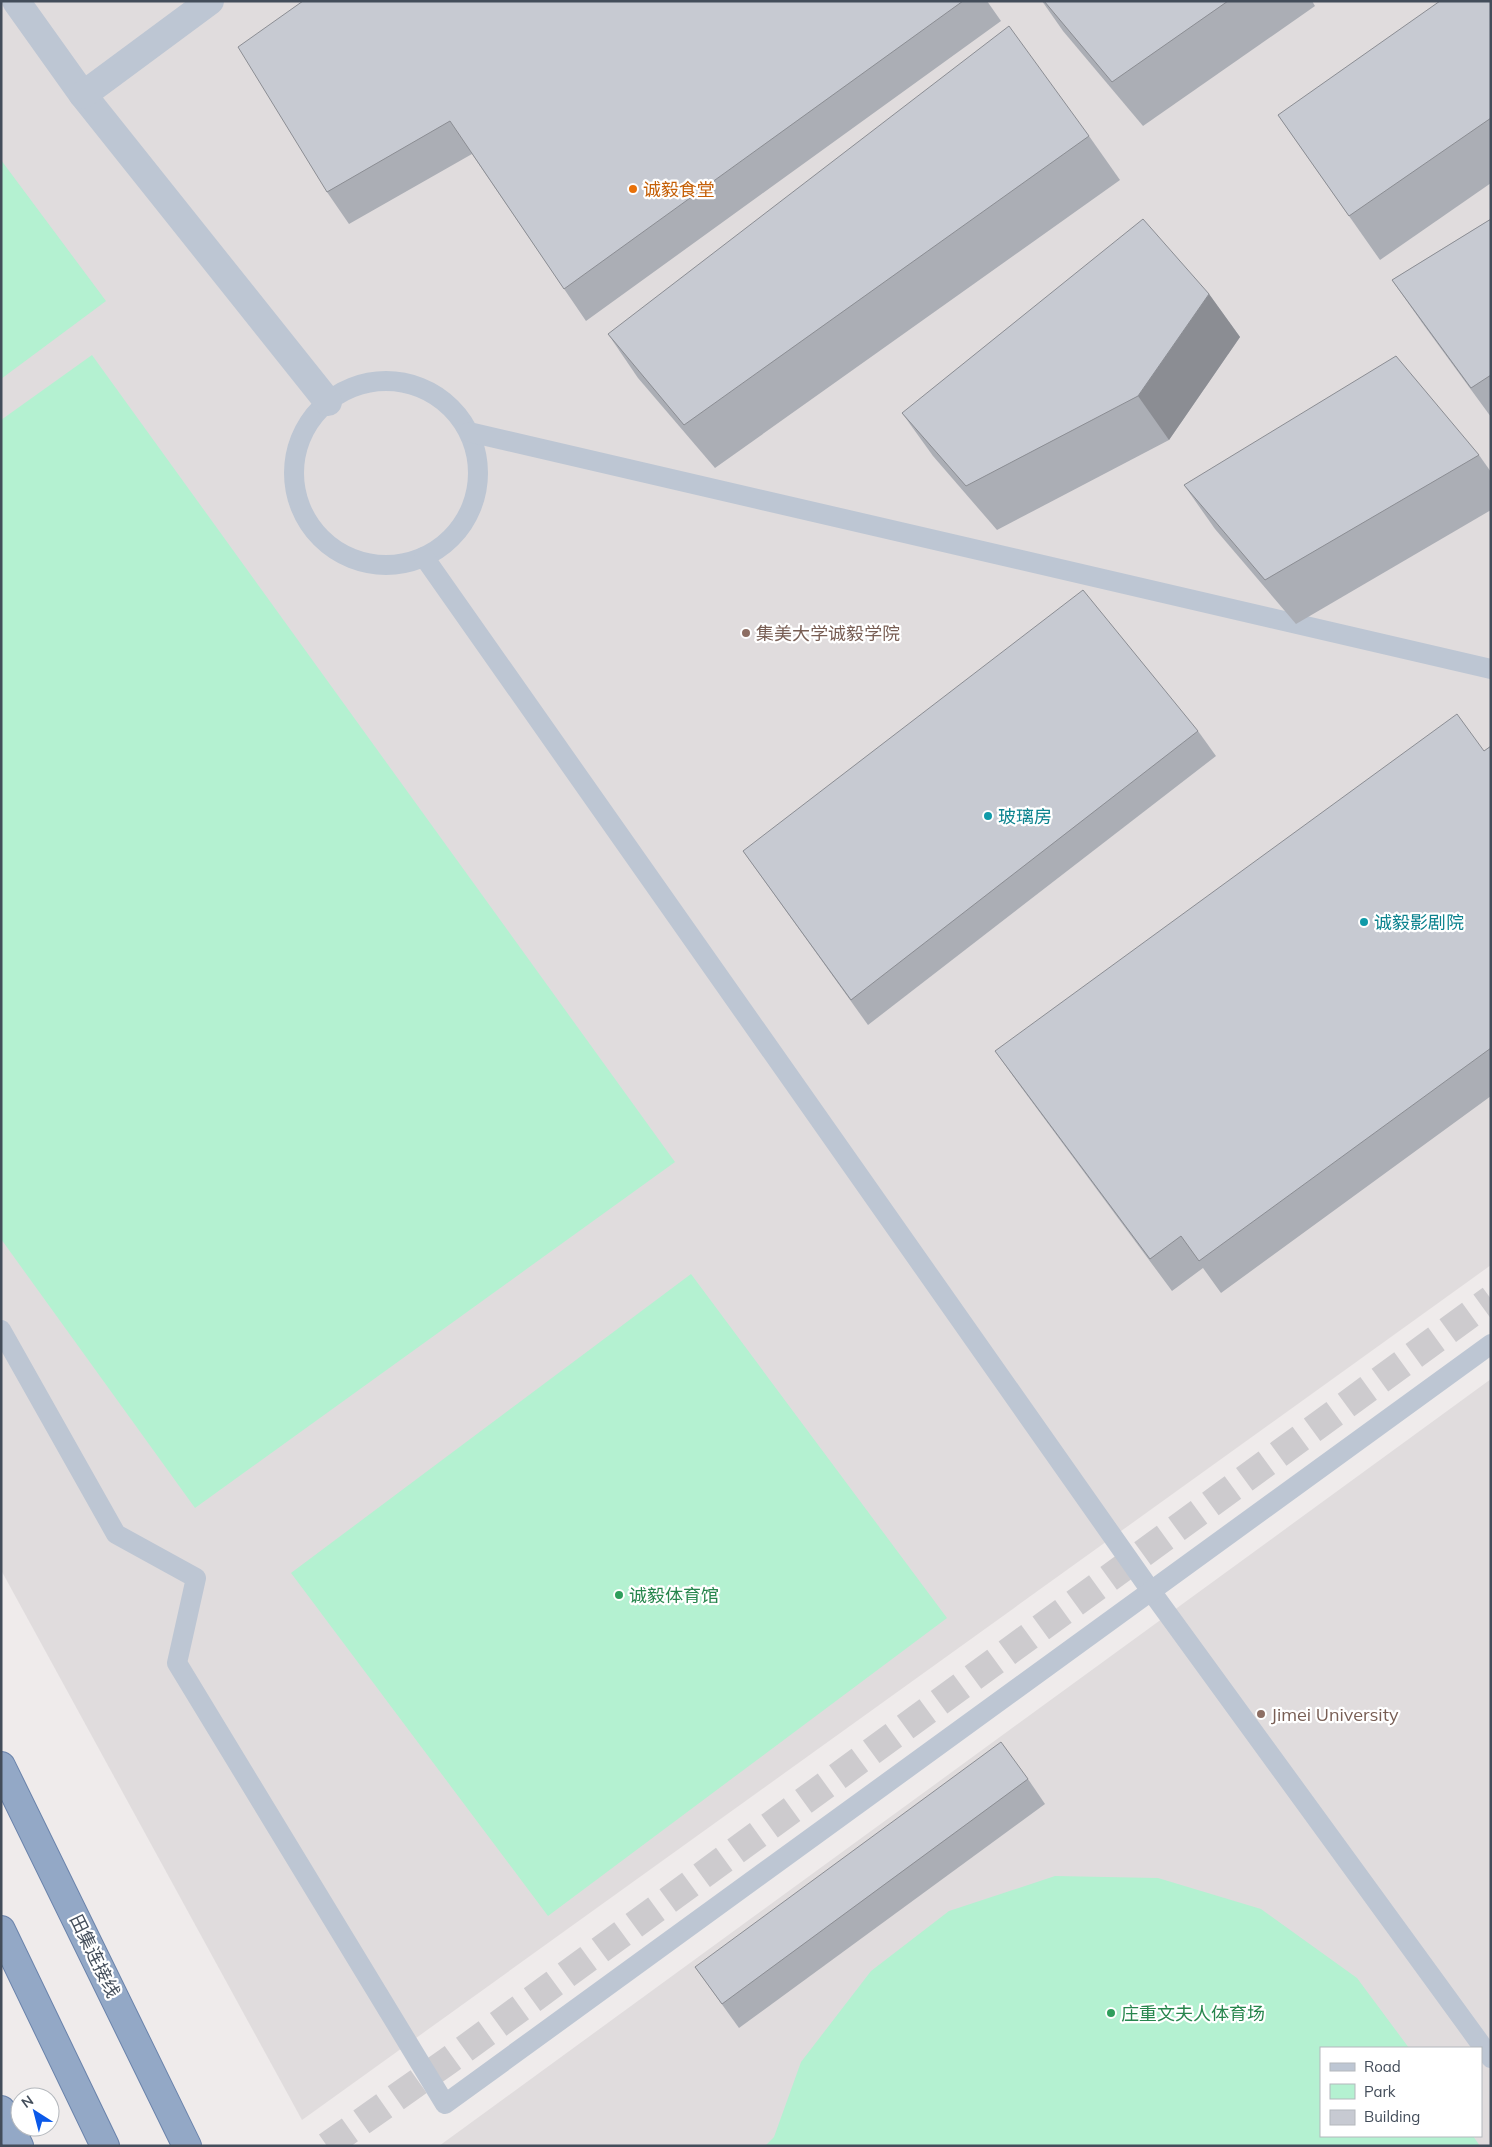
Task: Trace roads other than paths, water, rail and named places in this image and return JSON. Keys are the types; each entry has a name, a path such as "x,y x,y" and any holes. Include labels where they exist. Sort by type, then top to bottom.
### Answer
{"highway":[{"name":"田集连接线","path":"1,1766 187,2146"},
{"path":"1,1930 105,2146"},
{"path":"1,2110 19,2146"}],"street":[{"path":"16,1 83,95 328,402"},
{"path":"83,95 210,1"}],"lane":[{"path":"378,381 406,382 432,392 453,409 469,432 478,460 477,489 467,517 449,540 424,557 395,565 366,563 338,553 316,534 300,509 293,480 296,450 308,423 328,402 351,388 378,381"},
{"path":"469,432 1491,669"},
{"path":"424,557 1151,1591 1491,2058"},
{"path":"1,1330 116,1534 196,1578 177,1663 445,2104 1491,1344"}],"tunnel":[{"path":"327,2146 448,2061 1491,1299"}],"place":[{"name":"诚毅食堂","path":"633,189"},
{"name":"集美大学诚毅学院","path":"746,633"},
{"name":"玻璃房","path":"988,816"},
{"name":"诚毅影剧院","path":"1364,922"},
{"name":"诚毅体育馆","path":"619,1595"},
{"name":"Jimei University","path":"1261,1714"},
{"name":"庄重文夫人体育场","path":"1111,2013"}]}
